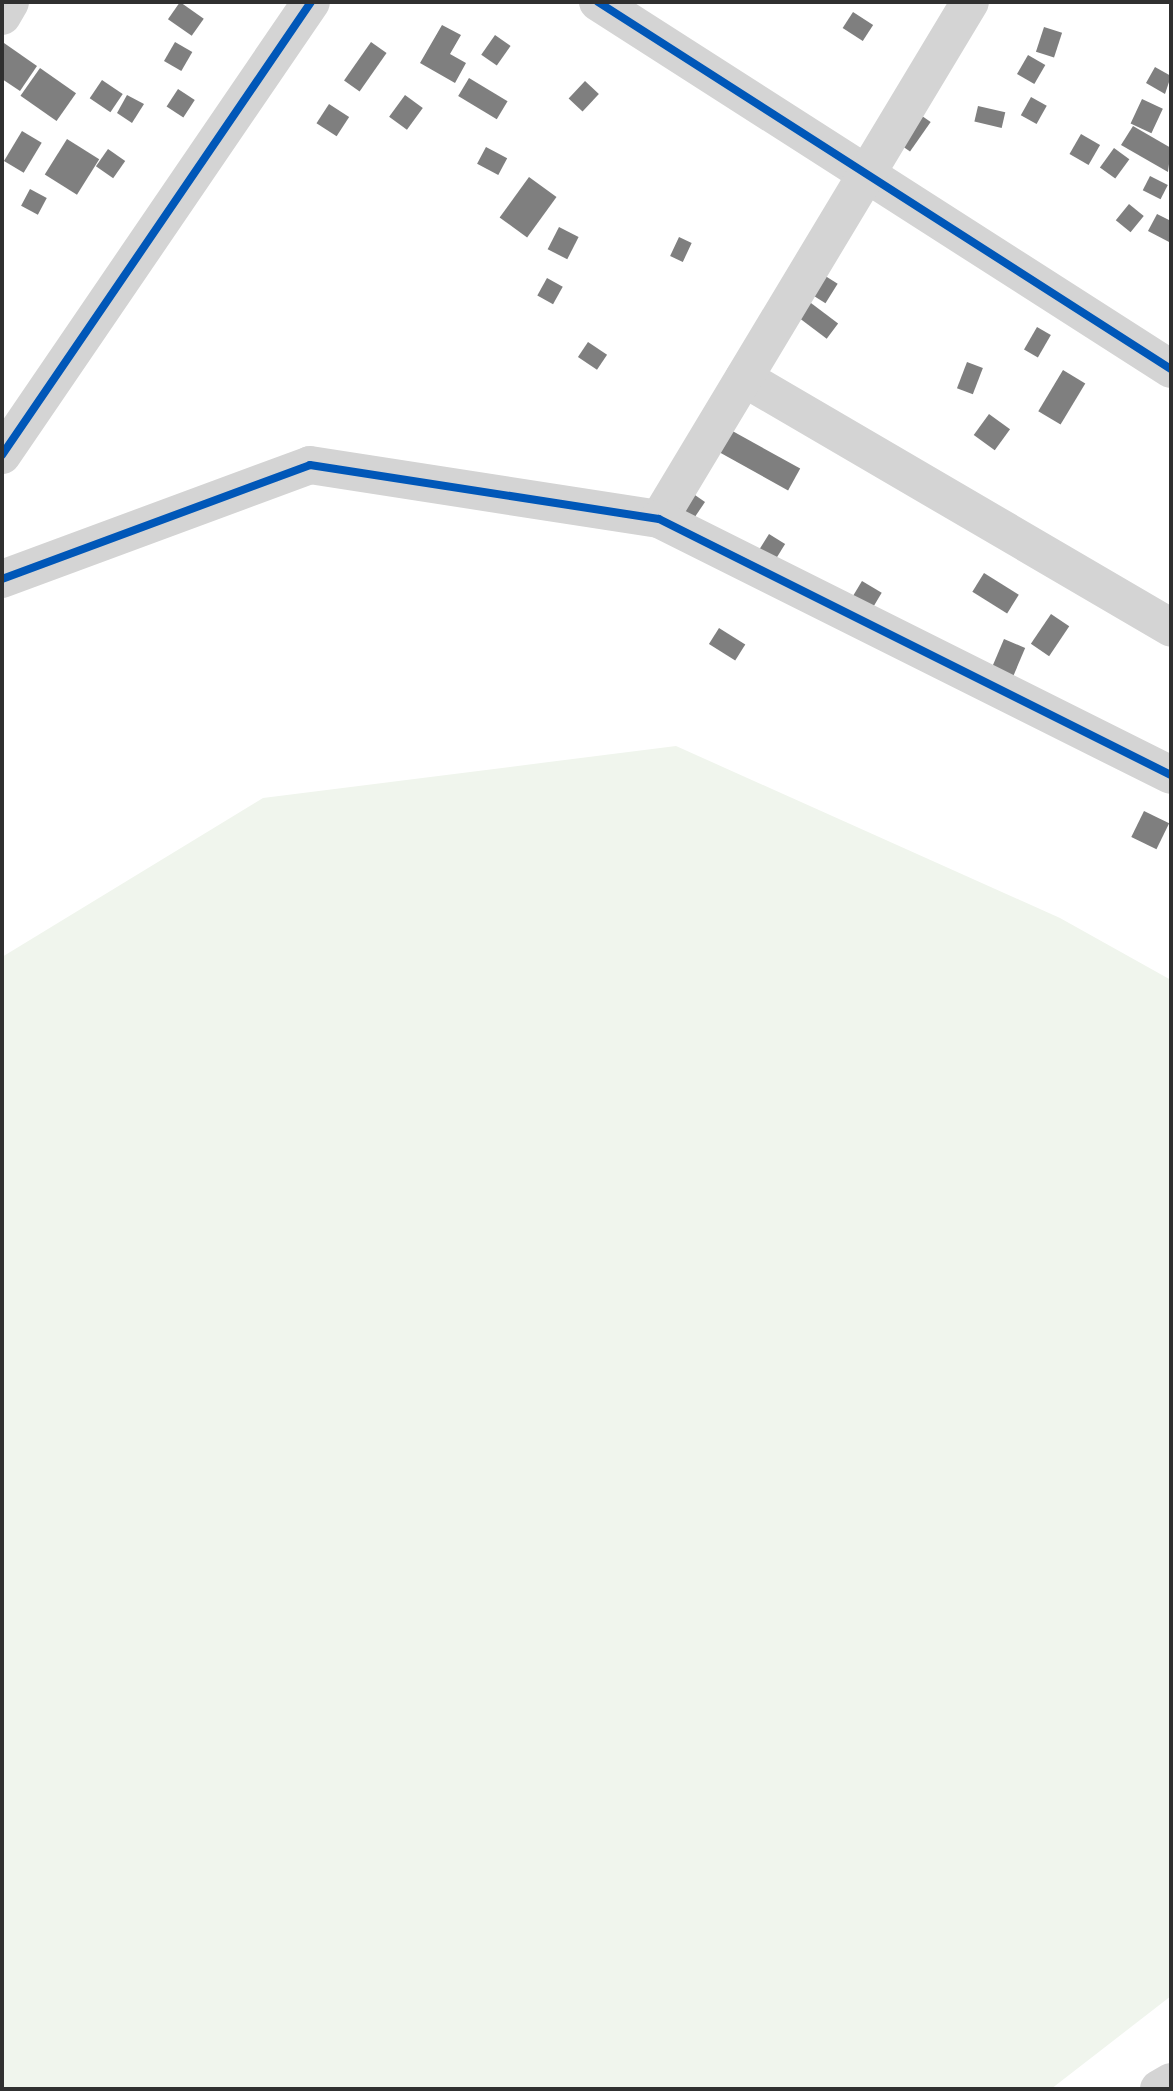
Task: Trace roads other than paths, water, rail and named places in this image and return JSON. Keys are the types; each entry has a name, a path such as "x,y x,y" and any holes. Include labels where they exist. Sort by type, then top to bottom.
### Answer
{"street":[{"path":"2,16 10,2"},
{"path":"2,455 311,2"},
{"path":"598,2 1171,369"},
{"path":"659,519 970,2"},
{"path":"744,378 1171,628"},
{"path":"2,579 310,465 659,519 1167,765"},
{"path":"1159,2089 1171,2082"}]}
